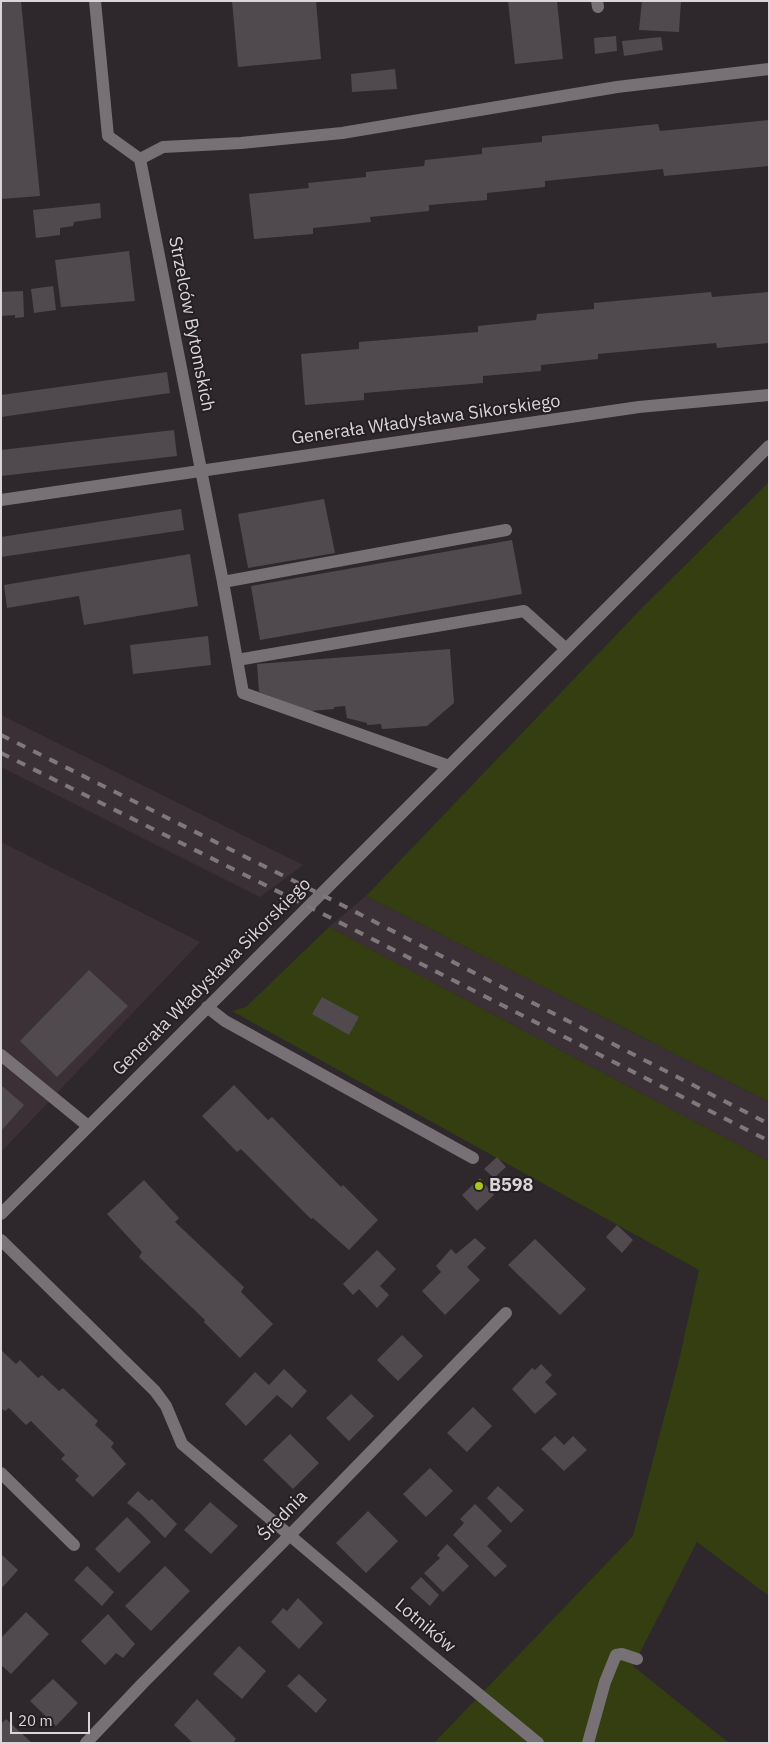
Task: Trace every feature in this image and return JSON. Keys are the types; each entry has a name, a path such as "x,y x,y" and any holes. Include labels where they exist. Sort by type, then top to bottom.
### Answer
{"street":[{"path":"95,1 108,136 140,159 163,146 240,143 342,133 617,87 769,69"},
{"name":"Strzelców Bytomskich","path":"140,159 201,470"},
{"name":"Generała Władysława Sikorskiego","path":"201,470 639,407 769,394"},
{"name":"Generała Władysława Sikorskiego","path":"1,1214 769,446"},
{"path":"1,500 201,470 243,693 449,766"},
{"path":"223,582 506,530"},
{"path":"237,660 524,611 565,648"},
{"path":"207,1007 225,1021 473,1158"},
{"path":"1,1055 88,1126"},
{"path":"1,1240 155,1392 166,1406 182,1444 290,1535"},
{"name":"Średnia","path":"86,1743 506,1313"},
{"path":"1,1473 74,1545"},
{"name":"Lotników","path":"290,1535 538,1743"},
{"path":"588,1743 605,1682 616,1655 622,1654 636,1658"}],"shaded area":[{"path":"1,715 303,865 260,897 1,767"},
{"path":"1,842 200,942 1,1152"},
{"path":"366,896 769,1102 769,1161 329,927"}],"green space":[{"path":"769,482 769,1102 366,896 640,610"},
{"path":"329,927 769,1161 769,1596 697,1542 633,1666 729,1743 434,1743 633,1536 678,1365 699,1270 232,1011 246,1007"}],"building":[{"path":"1,1 21,1 40,196 1,199"},
{"path":"232,1 316,1 321,59 238,67"},
{"path":"508,1 557,1 563,59 515,64"},
{"path":"642,1 681,1 679,32 639,30"},
{"path":"616,36 617,51 595,54 594,38"},
{"path":"661,37 663,50 624,56 622,41"},
{"path":"395,69 397,89 352,92 351,74"},
{"path":"769,120 769,166 664,176 663,169 545,181 545,187 487,193 487,200 429,205 429,211 370,217 371,222 313,228 313,234 254,239 249,194 309,188 308,183 366,177 366,172 424,166 425,160 482,154 482,148 542,142 542,136 658,124 660,131"},
{"path":"100,203 101,218 74,222 73,226 60,228 60,235 36,238 33,210"},
{"path":"129,251 135,301 61,307 55,260"},
{"path":"53,286 56,310 34,313 31,289"},
{"path":"23,291 24,317 15,318 15,315 1,316 1,292"},
{"path":"711,292 712,297 769,292 769,343 717,348 716,343 598,354 598,359 541,365 541,371 483,376 483,383 364,393 364,400 305,405 301,354 359,349 359,342 478,332 478,326 536,320 537,314 594,309 594,303"},
{"path":"167,372 170,393 1,417 1,395"},
{"path":"174,430 177,456 1,476 1,450"},
{"path":"324,499 335,553 248,568 238,514"},
{"path":"181,509 184,530 1,557 1,537"},
{"path":"512,540 522,594 260,640 251,586"},
{"path":"190,554 198,606 84,625 79,596 7,608 4,585"},
{"path":"208,636 211,665 133,674 130,645"},
{"path":"450,649 454,703 427,726 382,729 381,724 367,725 367,723 347,718 345,706 310,711 259,692 257,664"},
{"path":"89,970 128,1006 57,1077 20,1041"},
{"path":"322,997 359,1017 349,1035 312,1014"},
{"path":"1,1085 24,1105 1,1131"},
{"path":"234,1085 268,1120 272,1117 341,1187 343,1185 378,1220 349,1250 313,1218 311,1219 241,1149 237,1152 202,1116"},
{"path":"497,1157 506,1167 494,1178 484,1169"},
{"name":"B598","path":"480,1178 494,1195 477,1211 462,1195"},
{"path":"144,1180 179,1218 175,1222 244,1287 241,1292 273,1324 240,1358 204,1322 205,1320 139,1257 142,1252 107,1214"},
{"path":"617,1225 633,1240 622,1253 606,1237"},
{"path":"475,1238 486,1248 467,1267 480,1280 445,1315 422,1291 441,1272 436,1266 451,1249 456,1254"},
{"path":"535,1239 586,1289 560,1315 508,1265"},
{"path":"377,1250 396,1269 380,1286 389,1295 377,1308 359,1289 353,1295 343,1284"},
{"path":"402,1335 423,1356 398,1381 377,1360"},
{"path":"1,1350 16,1364 20,1360 38,1378 42,1375 59,1391 63,1388 98,1421 95,1425 114,1443 111,1447 126,1464 93,1497 75,1480 79,1476 61,1459 65,1455 31,1421 26,1425 9,1408 5,1411 1,1408"},
{"path":"541,1364 552,1375 545,1382 557,1394 535,1414 512,1389 532,1368 535,1370"},
{"path":"284,1369 307,1391 292,1408 277,1395 246,1426 225,1404 255,1372 269,1385"},
{"path":"351,1394 374,1416 349,1441 326,1418"},
{"path":"473,1407 492,1426 467,1452 447,1433"},
{"path":"290,1434 319,1463 293,1489 263,1460"},
{"path":"555,1436 564,1445 573,1436 587,1450 564,1471 541,1449"},
{"path":"430,1468 453,1491 426,1517 403,1494"},
{"path":"498,1486 524,1510 511,1523 487,1498"},
{"path":"138,1491 149,1501 152,1499 177,1524 165,1538 127,1503"},
{"path":"210,1502 238,1526 211,1554 184,1530"},
{"path":"475,1504 502,1531 487,1546 507,1566 495,1577 453,1535 464,1523 460,1519"},
{"path":"368,1511 398,1541 366,1573 336,1543"},
{"path":"127,1517 151,1542 119,1573 95,1549"},
{"path":"447,1544 469,1566 443,1592 424,1573 440,1558 437,1555"},
{"path":"1,1554 18,1570 1,1589"},
{"path":"87,1566 114,1592 102,1606 74,1580"},
{"path":"165,1566 190,1591 151,1631 125,1606"},
{"path":"421,1577 439,1595 430,1606 410,1588"},
{"path":"298,1598 323,1623 299,1649 271,1622 283,1608 287,1611"},
{"path":"26,1612 49,1634 11,1674 1,1665 1,1638"},
{"path":"108,1614 135,1644 123,1658 116,1653 105,1665 81,1641"},
{"path":"239,1646 266,1671 242,1699 213,1674"},
{"path":"299,1674 327,1700 316,1713 287,1686"},
{"path":"53,1679 78,1703 56,1726 30,1701"},
{"path":"197,1699 236,1739 233,1743 193,1743 174,1725"},
{"path":"6,1719 32,1743 1,1743 1,1724"}],"railway":[{"path":"1,735 340,904 769,1124"},
{"path":"1,753 327,916 769,1141"}],"place":[{"name":"B598","path":"479,1186"}]}
